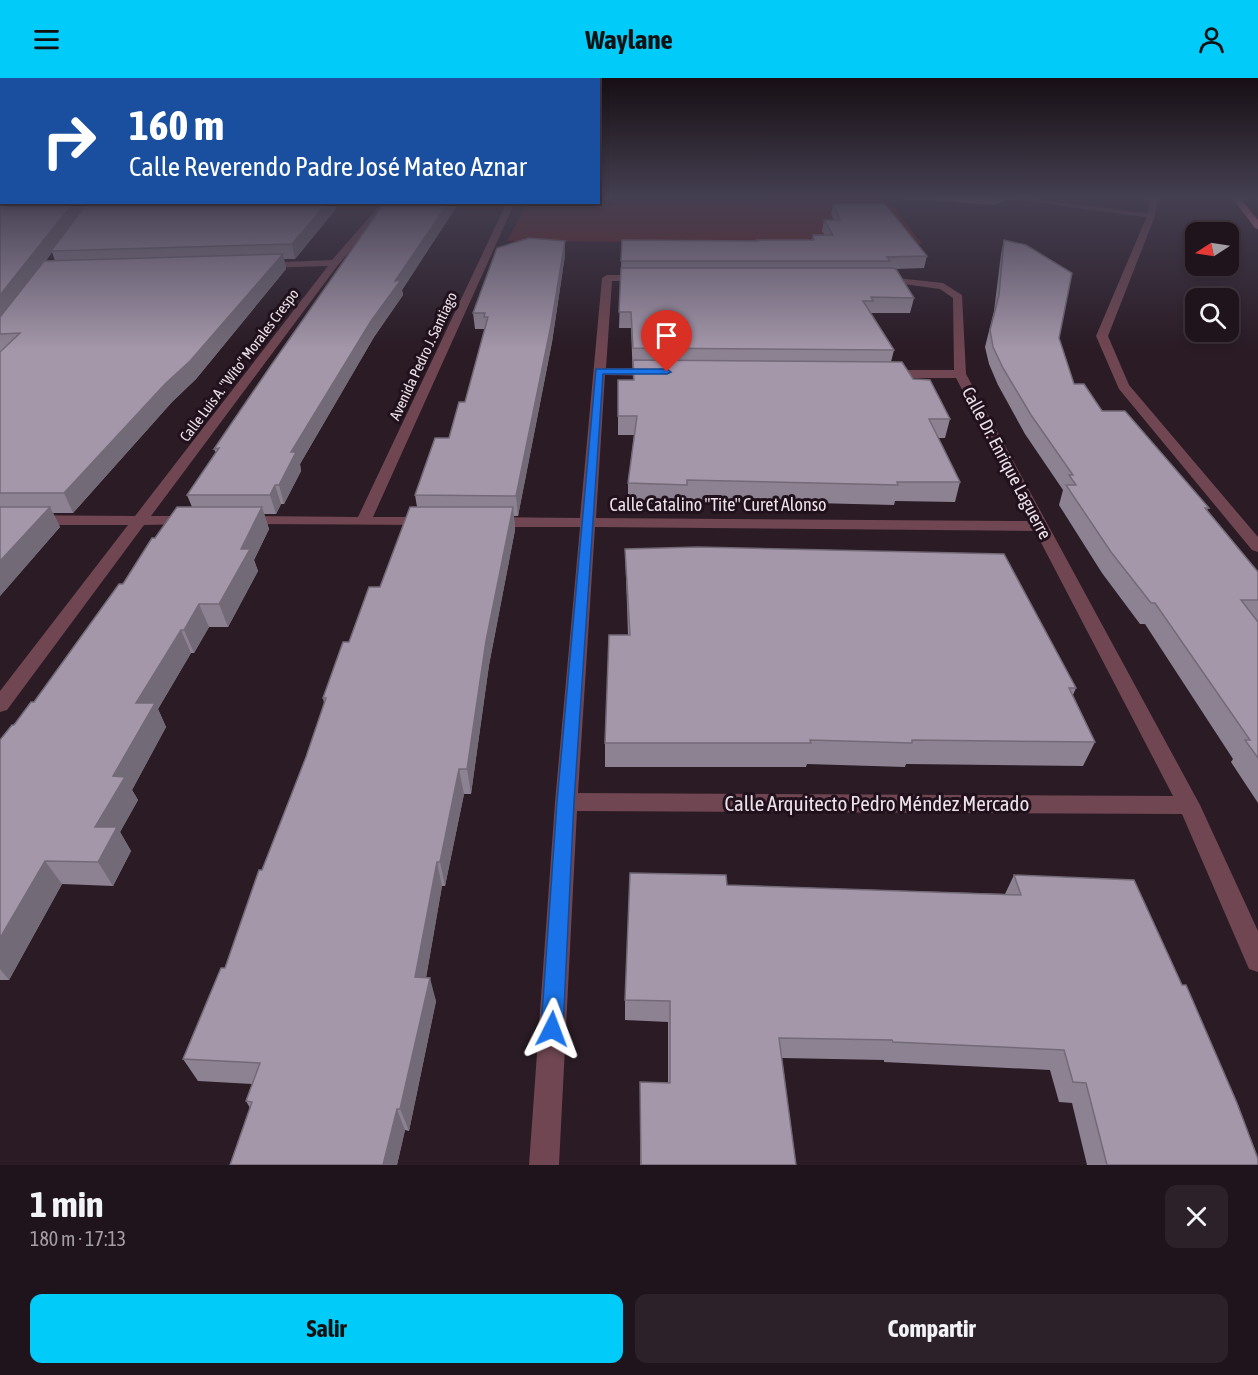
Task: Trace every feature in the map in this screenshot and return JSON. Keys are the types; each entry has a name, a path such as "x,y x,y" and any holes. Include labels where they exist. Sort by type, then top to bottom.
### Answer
{"street":[{"name":"Calle Luis A. \"Wito\" Morales Crespo","path":"0,705 347,249"},
{"name":"Avenida Pedro J. Santiago","path":"363,522 490,249"},
{"path":"1136,249 1102,336 1123,386 1258,547"},
{"path":"254,265 335,263"},
{"path":"544,1165 566,802 608,278 654,278"},
{"name":"Calle Dr. Enrique Laguerre","path":"866,278 890,278 943,286 958,297 960,374 1189,805 1258,960"},
{"path":"599,371 669,372"},
{"path":"867,374 960,374"},
{"path":"0,520 446,522"},
{"name":"Calle Catalino \"Tite\" Curet Alonso","path":"470,522 1040,526"},
{"name":"Calle Arquitecto Pedro Méndez Mercado","path":"566,802 1189,805"}],"building":[{"path":"0,249 37,249 0,295"},
{"path":"53,249 129,249 51,251"},
{"path":"352,249 417,249 395,281 401,280 371,321 291,452 296,452 279,485 275,485 270,495 187,495 219,448 214,449"},
{"path":"497,249 564,249 551,325 516,496 415,495 435,438 449,438 459,402 465,402 488,317 484,317 485,313 473,313"},
{"path":"622,249 921,249 927,256 887,257 890,261 621,261"},
{"path":"1003,249 1032,249 1072,273 1059,338 1074,384 1084,384 1102,411 1125,411 1209,508 1205,508 1258,572 1258,600 1241,600 1258,622 1258,758 1245,740 1250,740 1155,603 1151,603 1111,552 1066,485 1076,485 1069,475 1073,475 1031,415 993,347 990,330 999,295"},
{"path":"283,254 190,361 165,384 64,493 0,493 0,352 20,333 0,334 0,317 44,261"},
{"path":"621,268 893,268 896,269 914,298 871,297 873,301 863,301 894,350 633,348 631,312 619,312"},
{"path":"633,360 902,362 913,379 930,380 950,419 929,419 960,482 897,482 898,485 687,480 687,485 628,483 637,416 618,416 618,380 634,380"},
{"path":"0,507 50,507 0,561"},
{"path":"177,507 262,507 241,549 250,549 219,604 199,604 136,703 155,703 113,776 125,777 95,827 117,827 98,862 45,861 0,938 0,740 31,702 34,702 119,584 123,584 152,538 155,538"},
{"path":"410,507 513,507 486,641 467,769 459,769 440,862 437,862 415,977 430,978 400,1109 397,1109 383,1165 230,1165 252,1102 246,1101 260,1063 183,1059 221,968 225,968 259,870 262,870 306,757 326,698 323,698 343,642 349,642 369,587 380,587"},
{"path":"698,547 1004,554 1076,688 1069,688 1095,742 912,740 912,743 810,740 811,743 605,743 609,635 630,635 625,549"},
{"path":"630,873 726,875 727,885 1021,895 1014,875 1134,880 1182,985 1186,985 1237,1103 1258,1159 1258,1165 1107,1165 1086,1083 1073,1082 1064,1050 893,1042 892,1040 779,1038 796,1165 641,1165 640,1082 670,1083 670,1001 625,1000"}],"route":[{"path":"552,1029 566,802 599,371 667,372"}]}
